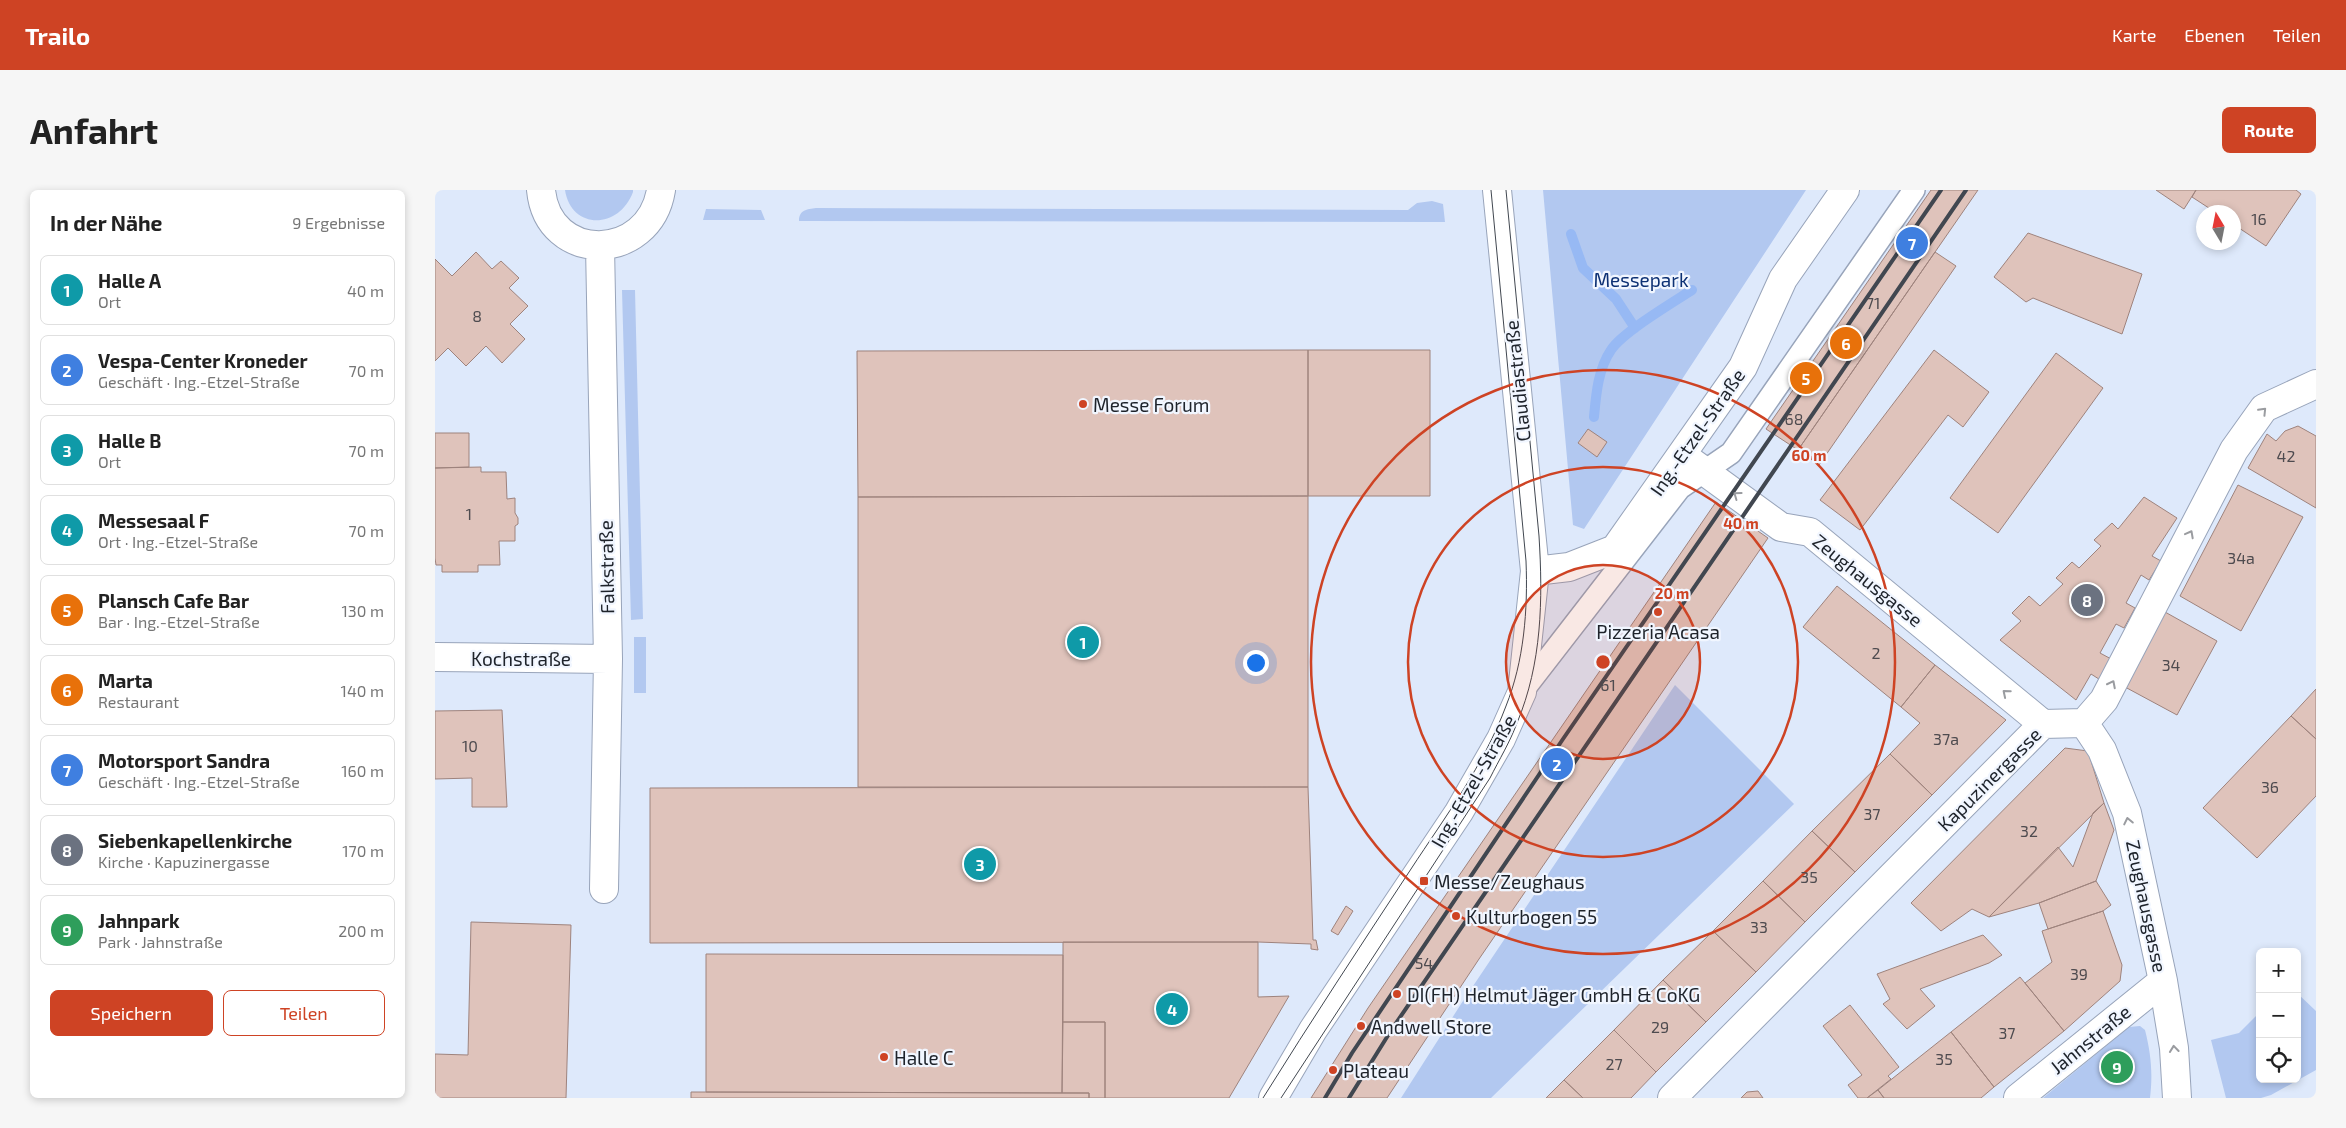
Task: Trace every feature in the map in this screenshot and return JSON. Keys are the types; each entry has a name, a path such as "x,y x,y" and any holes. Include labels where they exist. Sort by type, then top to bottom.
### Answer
{"street":[{"path":"541,190 542,200 550,219 563,233 581,243 600,246 619,243 636,234 650,221 659,204 661,190"},
{"name":"Claudiastraße","path":"1497,190 1535,571"},
{"path":"1522,692 1680,488 1731,453 1914,190"},
{"name":"Ing.-Etzel-Straße","path":"1273,1098 1313,1030 1459,812 1501,739 1522,692 1535,571 1569,568 1615,549 1743,367 1777,272 1833,195"},
{"name":"Falkstraße","path":"600,246 608,659 604,889"},
{"path":"2084,723 2104,700 2234,450 2264,408 2316,384"},
{"name":"Zeughausgasse","path":"1682,455 1781,527 1810,532 2043,724"},
{"name":"Kochstraße","path":"435,658 608,659"},
{"name":"Zeughausgasse","path":"2084,723 2102,750 2127,813 2163,980 2175,1048 2177,1098"},
{"name":"Kapuzinergasse","path":"1672,1098 2043,724 2084,723"},
{"name":"Jahnstraße","path":"2018,1098 2163,980"}],"green space":[{"path":"565,190 633,190 633,192 626,204 617,213 607,219 596,220 585,218 576,213 569,203"},
{"name":"Messepark","path":"1543,190 1806,190 1584,529 1573,525"},
{"path":"1432,201 1443,204 1445,222 799,221 802,212 816,208 1408,210 1417,203"},
{"path":"706,209 761,210 765,220 703,220"},
{"path":"622,290 635,290 643,619 631,620"},
{"path":"634,637 646,637 646,693 634,693"},
{"path":"1675,685 1794,804 1491,1098 1401,1098 1461,1004"},
{"path":"2301,997 2316,1011 2316,1070 2301,1078"},
{"path":"2256,1016 2256,1083 2293,1083 2271,1095 2261,1098 2226,1098 2211,1040 2239,1033"},
{"path":"2140,1026 2145,1030 2150,1055 2150,1098 2043,1098 2129,1027"}],"building":[{"path":"1931,190 1978,190 1798,450 1766,429"},
{"path":"2156,190 2196,190 2184,209"},
{"path":"2196,190 2296,190 2301,194 2266,246 2241,229 2241,205 2204,205 2192,197"},
{"path":"2028,233 2142,274 2122,334 2033,298 2026,302 1994,277"},
{"path":"476,252 492,269 501,261 519,278 509,288 528,306 510,324 525,339 502,363 486,346 466,366 448,348 435,361 435,259 452,276"},
{"path":"1935,252 1956,266 1819,465 1798,450"},
{"path":"1308,350 1430,350 1430,496 1308,496"},
{"name":"Messe Forum","path":"1308,350 1308,496 858,497 857,351"},
{"path":"1934,350 1989,392 1963,427 1948,415 1860,530 1820,500"},
{"path":"2056,353 2103,388 1998,533 1950,498"},
{"path":"2298,426 2316,436 2316,508 2248,468 2267,434 2276,441 2285,431"},
{"path":"1588,429 1607,442 1597,457 1578,443"},
{"path":"435,433 469,433 469,467 435,468"},
{"path":"481,467 481,472 506,472 507,499 515,498 515,513 518,518 518,524 515,526 515,541 499,541 500,565 478,565 478,572 442,572 442,565 436,565 435,558 435,468"},
{"path":"2238,485 2303,517 2241,631 2180,596"},
{"path":"1308,496 1308,787 858,787 858,497"},
{"path":"2144,497 2177,518 2152,556 2161,561 2149,580 2141,575 2126,603 2135,608 2124,628 2116,624 2100,653 2113,660 2102,681 2091,674 2076,700 2000,640 2021,621 2012,613 2029,596 2040,606 2063,584 2056,578 2072,562 2079,568 2101,546 2094,540 2112,523 2118,529"},
{"path":"1716,502 1768,538 1479,959 1387,1098 1311,1098 1368,1008"},
{"path":"1837,586 1935,665 1901,707 1803,627"},
{"path":"2165,612 2217,641 2177,715 2125,687"},
{"path":"1935,665 2006,720 1932,795 1890,754 1920,723 1901,707"},
{"path":"2316,689 2316,739 2291,716"},
{"path":"502,710 507,807 472,807 472,778 435,779 435,711"},
{"path":"2291,716 2316,739 2316,796 2257,858 2203,808"},
{"path":"2065,748 2088,751 2104,803 1989,917 1972,909 1941,931 1911,903"},
{"path":"1890,754 1932,795 1855,872 1812,831"},
{"path":"1308,787 1313,940 1316,940 1318,950 1311,949 1311,944 1258,942 650,943 650,788"},
{"path":"2104,803 2114,830 2096,881 2039,903 1989,917 2058,847 2073,867 2093,813"},
{"path":"1812,831 1855,872 1805,922 1763,881"},
{"path":"1763,881 1805,922 1756,972 1713,931"},
{"path":"2096,881 2111,905 2103,911 2048,929 2039,903"},
{"path":"1346,906 1353,911 1338,935 1331,931"},
{"path":"2103,911 2122,965 2120,981 2064,1031 2025,983 2052,962 2042,931"},
{"path":"471,922 571,925 566,1098 435,1098 435,1054 468,1055"},
{"path":"1713,931 1756,972 1706,1022 1663,980"},
{"path":"1983,935 2002,955 1989,963 1920,989 1935,1006 1907,1029 1883,1004 1890,999 1877,974"},
{"path":"1063,942 1258,942 1258,997 1289,996 1229,1098 1105,1098 1105,1022 1063,1022"},
{"name":"Halle C","path":"706,954 1063,955 1062,1093 706,1092"},
{"path":"2020,977 2064,1031 1994,1087 1951,1032"},
{"path":"1663,980 1706,1022 1656,1072 1614,1030"},
{"path":"1850,1005 1899,1067 1888,1076 1891,1079 1867,1098 1858,1098 1848,1085 1862,1075 1823,1026"},
{"path":"1063,1022 1105,1022 1105,1098 1089,1098 1089,1093 1062,1093"},
{"path":"1614,1030 1656,1072 1631,1098 1583,1098 1564,1080"},
{"path":"1951,1032 1994,1087 1981,1098 1884,1098 1878,1090"},
{"path":"1564,1080 1583,1098 1546,1098"},
{"path":"1878,1090 1884,1098 1867,1098"},
{"path":"1758,1091 1763,1098 1741,1098 1747,1092"},
{"path":"691,1092 1089,1093 1089,1098 691,1098"}],"waterway":[{"path":"1571,234 1583,268 1616,299 1635,328"},
{"path":"1594,417 1600,374 1611,350 1626,335 1692,290"}],"tram line":[{"path":"1263,1098 1475,770 1497,728 1517,671 1525,617 1526,561 1491,190"},
{"path":"1281,1098 1490,778 1514,730 1532,677 1539,631 1541,584 1539,536 1506,190"}],"railway":[{"path":"1325,1098 1352,1053 1563,739 1941,190"},
{"path":"1349,1098 1392,1029 1966,190"}],"place":[{"name":"Motorsport Sandra","path":"1912,243"},
{"name":"Marta","path":"1846,343"},
{"name":"Plansch Cafe Bar","path":"1806,378"},
{"name":"Messe Forum","path":"1083,404"},
{"name":"Siebenkapellenkirche","path":"2087,600"},
{"name":"Pizzeria Acasa","path":"1658,612"},
{"name":"Halle A","path":"1083,642"},
{"name":"Vespa-Center Kroneder","path":"1557,764"},
{"name":"Halle B","path":"980,864"},
{"name":"Messe/Zeughaus","path":"1424,881"},
{"name":"Kulturbogen 55","path":"1456,916"},
{"name":"DI(FH) Helmut Jäger GmbH & CoKG","path":"1397,994"},
{"name":"Messesaal F","path":"1172,1009"},
{"name":"Andwell Store","path":"1361,1026"},
{"name":"Halle C","path":"884,1057"},
{"name":"Jahnpark","path":"2117,1067"},
{"name":"Plateau","path":"1333,1070"}]}
